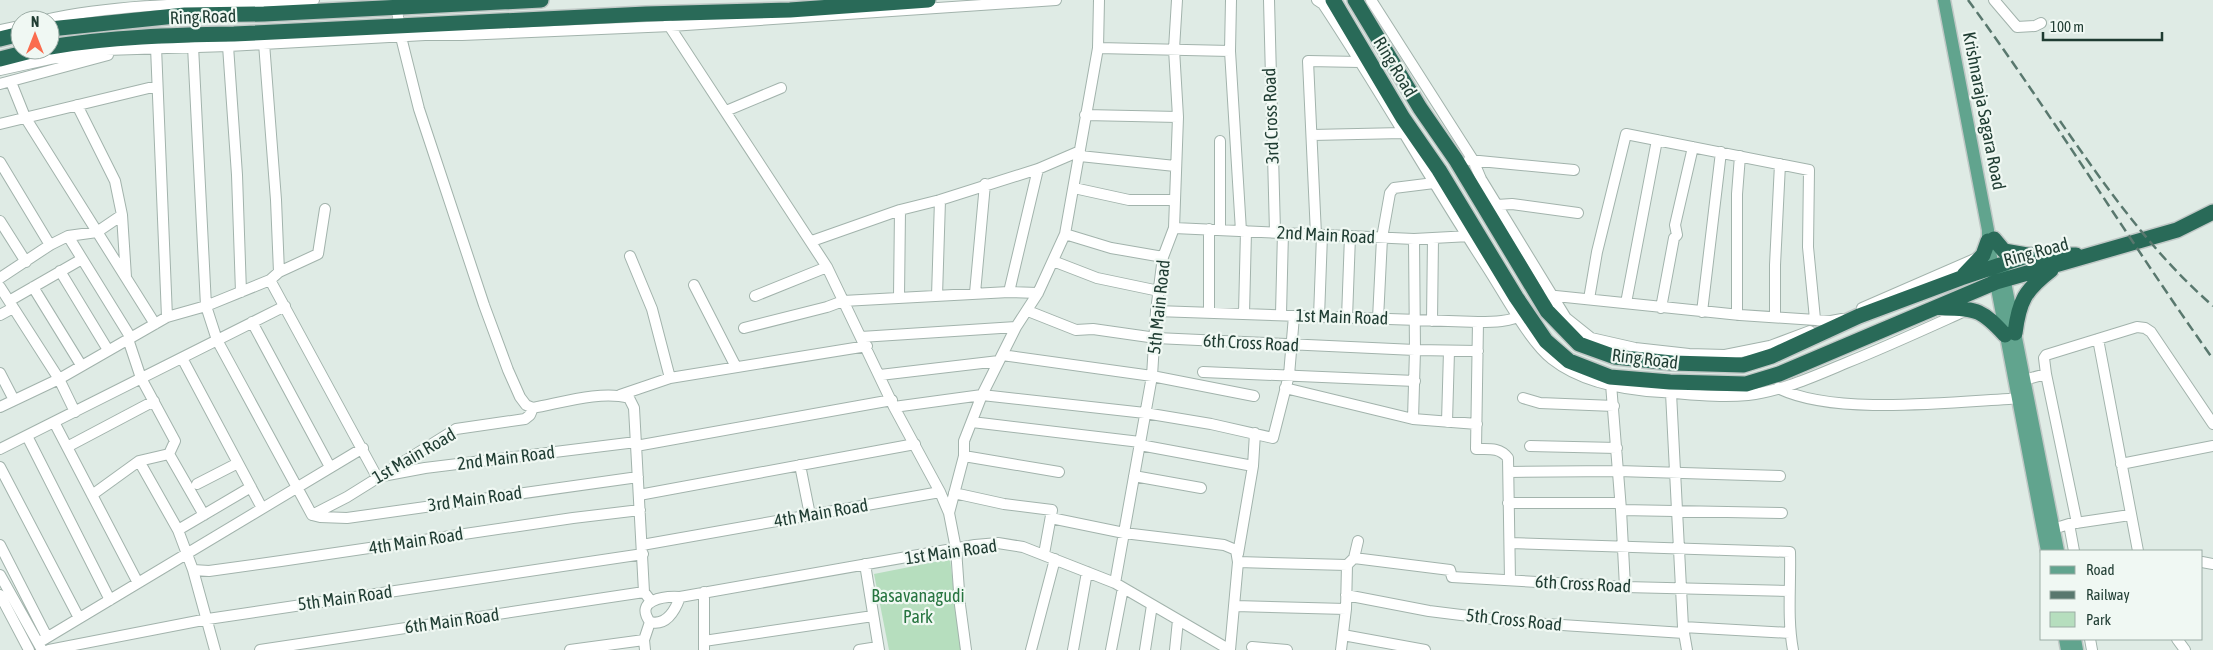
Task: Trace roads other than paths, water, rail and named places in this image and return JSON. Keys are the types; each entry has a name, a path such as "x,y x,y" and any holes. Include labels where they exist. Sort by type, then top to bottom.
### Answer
{"highway":[{"name":"Ring Road","path":"60,27 250,6 541,0"},
{"name":"Ring Road","path":"60,46 90,41 186,35 400,32 656,14 790,10 928,0"},
{"name":"Ring Road","path":"1333,0 1403,118 1439,170 1472,236 1502,273 1523,315 1546,341 1569,361 1610,376 1670,382 1746,384 1779,374 1816,357 1938,308 2030,255 2098,254"},
{"name":"Ring Road","path":"1355,0 1420,108 1456,160 1520,266 1544,295 1546,311 1579,344 1615,358 1672,363 1743,365 1772,356 1859,316 1961,278 2056,266 2177,230 2213,212"},
{"name":"Ring Road","path":"2177,230 2201,227 2213,223"},
{"path":"1961,278 1988,241 2004,251 2030,255"},
{"path":"1502,273 1520,266"},
{"path":"1938,308 1979,311 2010,334 2025,295 2038,279 2056,266"}],"main road":[{"name":"Krishnaraja Sagara Road","path":"1944,0 1988,241 1999,274 2010,334"},
{"path":"2010,334 2024,380 2022,398 2058,550"},
{"path":"2010,334 2047,550"}],"street":[{"path":"60,17 133,4 250,6 314,0"},
{"path":"0,70 50,58 156,47 228,46 400,32 671,26 1056,0"},
{"path":"950,513 964,456 964,441 982,395 1016,327 1038,293 1065,234 1098,48 1099,0"},
{"name":"5th Main Road","path":"1111,650 1124,533 1152,376 1156,338 1156,311 1163,258 1174,228 1178,117 1174,49 1177,0"},
{"path":"1231,0 1230,50 1243,231 1244,314"},
{"name":"3rd Cross Road","path":"1269,0 1268,55 1279,232 1281,314"},
{"path":"1316,0 1323,4 1434,183 1472,236 1550,358 1567,370 1590,379 1647,392 1699,396 1746,395 1778,388 1827,372 1968,309"},
{"path":"1372,0 1473,160 1481,179 1497,205 1544,295 1566,318 1591,338 1635,348 1689,354 1724,355 1770,346 1832,321 1988,241"},
{"path":"1994,0 2017,27 2035,26 2041,23"},
{"path":"396,4 400,32 419,109 484,305 520,397 526,405 532,408"},
{"path":"656,14 671,26 812,241 827,267 893,403 940,492 950,513 956,548 966,650"},
{"path":"264,43 276,200 279,272"},
{"path":"193,46 206,306 217,340 312,515"},
{"path":"228,46 237,175 241,292"},
{"path":"156,47 167,317"},
{"path":"1098,48 1230,50"},
{"path":"0,84 131,49"},
{"path":"1319,317 1319,235 1308,60 1360,62"},
{"path":"11,82 25,118 155,324"},
{"path":"0,124 158,86"},
{"path":"726,111 781,88"},
{"path":"76,105 114,181 122,215 126,278"},
{"path":"1086,115 1178,117"},
{"path":"1312,136 1403,133"},
{"path":"1589,299 1597,252 1626,134 1810,170 1808,247 1814,318"},
{"path":"1626,303 1656,140"},
{"path":"1209,313 1220,141"},
{"path":"1660,308 1674,238 1677,235 1675,225 1693,147"},
{"path":"1702,312 1722,152"},
{"path":"812,241 900,210 940,200 985,184 1038,169 1080,153 1176,166"},
{"path":"1737,315 1737,194 1740,156"},
{"path":"1456,160 1574,170"},
{"path":"0,162 50,245"},
{"path":"1775,317 1775,265 1780,164"},
{"path":"1009,292 1038,169"},
{"path":"1378,318 1382,238 1390,192 1394,188 1434,183"},
{"path":"975,293 985,184"},
{"path":"1074,188 1129,200 1175,200"},
{"path":"936,296 940,200"},
{"path":"1497,205 1512,204 1578,213"},
{"path":"0,407 59,379 167,317 206,306 270,280 279,272 318,254 325,210"},
{"path":"900,210 900,297"},
{"path":"0,278 50,245 68,236 97,232 122,215"},
{"path":"0,221 26,262"},
{"name":"2nd Main Road","path":"1174,228 1414,239 1472,236"},
{"path":"1065,234 1111,248 1163,258"},
{"path":"68,236 130,339 141,378 175,442 169,454"},
{"path":"1346,318 1350,236"},
{"path":"1432,321 1433,238"},
{"path":"1413,419 1415,381 1414,239"},
{"path":"630,256 652,309 670,378"},
{"path":"0,315 33,287 82,259"},
{"path":"1053,261 1097,278 1159,291"},
{"path":"755,296 827,267"},
{"path":"60,272 108,350"},
{"path":"270,280 363,448 377,477"},
{"path":"694,285 736,367"},
{"path":"0,287 59,379 75,412"},
{"path":"33,287 81,365"},
{"path":"744,328 827,307 843,301 975,293 1038,293"},
{"path":"1544,295 1737,315 1814,318 1832,321 1859,316"},
{"path":"0,449 285,306"},
{"name":"6th Cross Road","path":"1028,311 1076,330 1093,329 1156,338 1415,350 1478,351"},
{"name":"1st Main Road","path":"1156,311 1478,322 1523,315"},
{"path":"1294,316 1289,375 1285,388 1413,419 1477,424"},
{"path":"252,322 330,467"},
{"path":"1478,322 1476,449 1503,452 1508,458 1510,580"},
{"name":"1st Main Road","path":"312,515 347,497 456,429 525,419 530,415 532,408 603,395 620,396 670,378 736,367 864,341 1016,327"},
{"path":"2074,550 2073,524 2046,374 2044,358 2046,355 2137,327 2151,332 2213,424"},
{"path":"2098,339 2138,550"},
{"path":"1447,422 1449,351"},
{"path":"182,358 262,508"},
{"path":"880,375 1001,358 1152,376 1254,396"},
{"path":"1203,372 1415,381"},
{"path":"0,373 14,400"},
{"path":"2024,380 2046,374"},
{"path":"1611,384 1617,448 1625,587"},
{"name":"2nd Main Road","path":"377,477 425,468 636,444 893,403 982,395 1146,413 1273,438 1285,388"},
{"path":"1778,388 1803,399 1848,403 1898,404 2022,398"},
{"path":"1671,393 1684,630 1687,650"},
{"path":"570,650 645,645 650,622 646,611 651,601 644,592 634,408 629,398 620,396"},
{"path":"1523,398 1540,402 1614,406"},
{"path":"67,447 154,401"},
{"path":"54,422 138,583"},
{"path":"972,422 1140,444 1253,466"},
{"path":"1230,650 1238,558 1253,466 1255,433"},
{"path":"27,436 110,600"},
{"path":"639,495 916,444"},
{"path":"1530,446 1617,448"},
{"path":"2121,464 2213,446"},
{"path":"0,575 40,647 47,637 363,448"},
{"path":"92,495 139,460 169,454"},
{"path":"169,454 204,515"},
{"path":"964,456 1059,472"},
{"path":"139,460 178,530 193,570 215,650"},
{"path":"197,484 238,463"},
{"path":"800,465 810,515"},
{"path":"0,467 79,618"},
{"path":"1509,472 1618,471 1780,476"},
{"path":"1134,476 1201,488"},
{"name":"3rd Main Road","path":"312,515 347,518 638,477"},
{"path":"178,530 251,487"},
{"name":"4th Main Road","path":"642,550 810,515 940,492"},
{"path":"954,493 1004,504 1052,510 1044,554"},
{"path":"1508,503 1621,506 1677,511 1782,513"},
{"name":"4th Main Road","path":"193,570 208,571 554,520 640,510"},
{"path":"2053,529 2130,515"},
{"path":"1051,518 1124,533 1224,546 1236,550 1238,558"},
{"path":"1341,650 1350,561 1358,541"},
{"name":"1st Main Road","path":"651,601 662,597 680,597 956,548 998,543 1023,547 1044,554 1119,586 1178,620 1210,645 1230,650"},
{"path":"1510,543 1790,552 1788,591 1790,633 1793,650"},
{"path":"0,544 47,637"},
{"name":"5th Main Road","path":"49,650 208,619 642,550"},
{"path":"1031,650 1055,558"},
{"path":"1238,558 1350,561"},
{"name":"6th Cross Road","path":"1350,561 1450,570 1452,578 1625,587 1788,591"},
{"path":"859,650 878,648 865,564"},
{"path":"1074,650 1087,572"},
{"name":"6th Main Road","path":"260,650 644,592"},
{"path":"704,592 704,646 873,616"},
{"path":"0,595 29,650"},
{"name":"5th Cross Road","path":"1346,595 1429,611 1517,622 1790,633"},
{"path":"650,622 659,624 666,620 680,597"},
{"path":"1145,650 1152,606"},
{"path":"1235,606 1346,609"},
{"path":"1175,650 1178,620"},
{"path":"1343,635 1425,650"},
{"path":"1252,647 1287,650"}],"railway":[{"path":"1968,0 2031,89 2151,270 2213,359"},
{"path":"2060,121 2094,170 2150,242 2191,286 2213,306"}],"park label":[{"name":"Basavanagudi Park","path":"918,606"}]}
